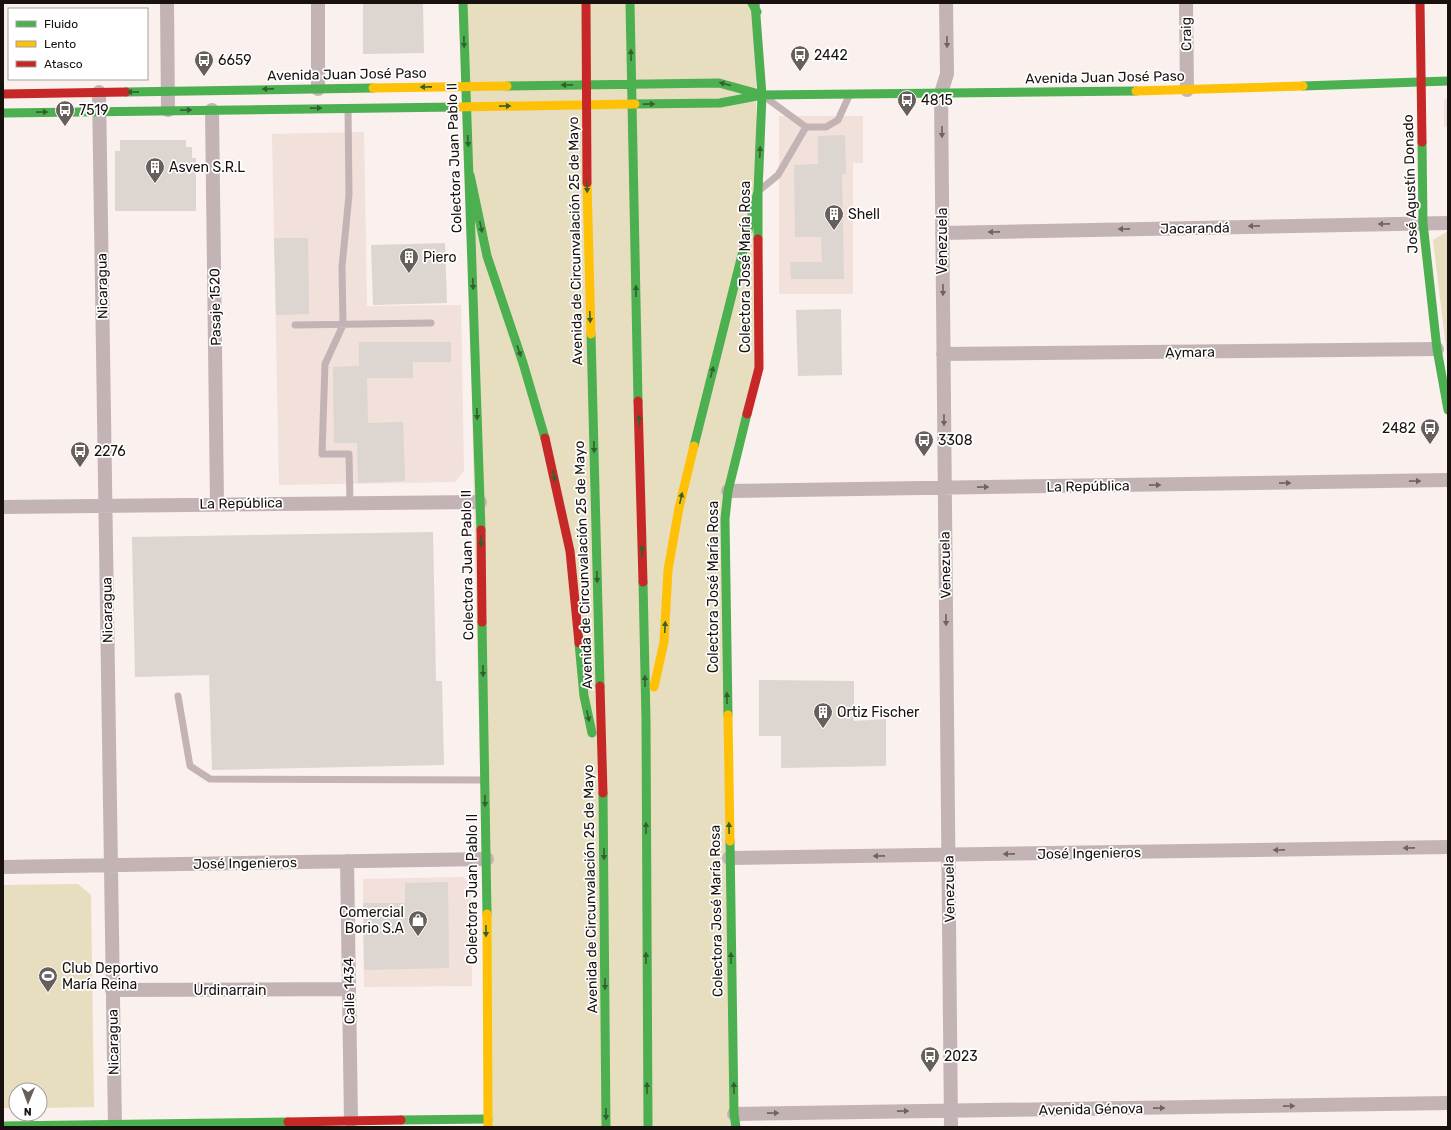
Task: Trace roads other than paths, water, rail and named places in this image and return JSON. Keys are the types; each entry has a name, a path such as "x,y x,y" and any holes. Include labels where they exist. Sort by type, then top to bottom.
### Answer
{"main road":[{"name":"Colectora Juan Pablo II","path":"463,3 480,502 485,780 488,1123"},
{"name":"Avenida de Circunvalación 25 de Mayo","path":"586,3 586,148 603,787 606,1127"},
{"path":"630,3 632,150 646,720 648,1127"},
{"name":"José Agustín Donado","path":"1420,3 1423,223 1437,350 1448,410"},
{"name":"Colectora José María Rosa","path":"735,1120 729,858 725,519 728,491 759,368 758,191 762,95 755,6"},
{"name":"Avenida Juan José Paso","path":"3,113 720,103 762,95 1187,90 1448,81"},
{"name":"Avenida Juan José Paso","path":"3,94 719,83 762,95"},
{"path":"470,175 486,256 523,363 549,454 570,552 584,696 603,787"},
{"path":"646,720 664,642 668,570 679,508 698,425 758,191"},
{"path":"3,1126 115,1126 351,1121 488,1123"}],"street":[{"path":"167,3 168,110"},
{"path":"318,3 318,89"},
{"name":"Venezuela","path":"946,3 947,74 941,93 951,1127"},
{"name":"Craig","path":"1186,3 1187,90"},
{"name":"Nicaragua","path":"99,92 115,1126"},
{"name":"Pasaje 1520","path":"212,110 217,504"},
{"name":"Jacarandá","path":"942,233 1448,222"},
{"name":"Aymara","path":"943,354 1437,350"},
{"name":"La República","path":"728,491 1448,480"},
{"name":"La República","path":"3,506 480,502"},
{"name":"José Ingenieros","path":"729,858 1448,847"},
{"name":"José Ingenieros","path":"3,867 486,859"},
{"name":"Calle 1434","path":"347,862 351,1121"},
{"name":"Urdinarrain","path":"112,990 348,989"},
{"name":"Avenida Génova","path":"735,1120 951,1111 1448,1104"}],"lane":[{"path":"762,95 806,126 826,127 838,120 850,94"},
{"path":"348,108 349,195 342,267 343,325 325,364 322,454 349,454 350,502"},
{"path":"758,191 778,175 806,126"},
{"path":"295,325 431,323"},
{"path":"178,696 190,766 210,779 485,780"}],"place":[{"name":"2442","path":"800,72"},
{"name":"6659","path":"204,77"},
{"name":"4815","path":"907,117"},
{"name":"7519","path":"65,127"},
{"name":"Asven S.R.L","path":"155,184"},
{"name":"Shell","path":"834,231"},
{"name":"Piero","path":"409,274"},
{"name":"2482","path":"1430,445"},
{"name":"3308","path":"924,457"},
{"name":"2276","path":"80,468"},
{"name":"Ortiz Fischer","path":"823,729"},
{"name":"Comercial Borio S.A","path":"418,937"},
{"name":"Club Deportivo María Reina","path":"48,993"},
{"name":"2023","path":"930,1073"}]}
